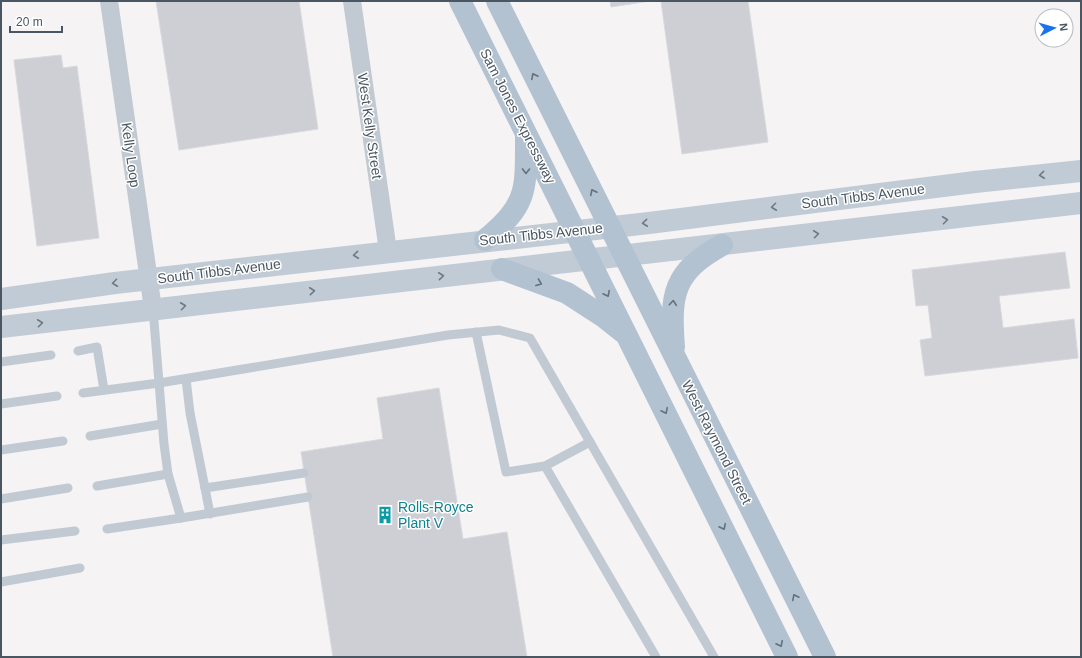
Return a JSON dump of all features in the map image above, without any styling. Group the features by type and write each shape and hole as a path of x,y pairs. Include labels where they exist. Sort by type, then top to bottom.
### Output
{"main road":[{"name":"Sam Jones Expressway","path":"460,1 575,231"},
{"path":"497,1 610,227"},
{"path":"485,240 509,219 518,206 523,195 526,182 526,132"},
{"name":"South Tibbs Avenue","path":"1,299 148,279 610,227 1081,171"},
{"path":"1,327 1081,203"},
{"name":"West Raymond Street","path":"610,227 825,657"},
{"path":"575,231 787,657"},
{"path":"674,356 672,317 673,298 678,284 689,268 703,255 722,245"},
{"path":"502,269 567,293 604,317 627,335"}],"street":[{"name":"Kelly Loop","path":"109,1 153,309"},
{"name":"West Kelly Street","path":"352,1 388,251"}],"lane":[{"path":"153,309 162,424 168,474 181,518"},
{"path":"83,393 186,379 448,335 499,330 530,338 714,657"},
{"path":"476,332 506,472 545,466 590,442"},
{"path":"78,351 97,347 104,390"},
{"path":"1,362 51,355"},
{"path":"186,379 190,412 210,514"},
{"path":"1,404 58,396"},
{"path":"90,436 162,424"},
{"path":"1,450 63,441"},
{"path":"545,466 656,657"},
{"path":"205,488 304,473"},
{"path":"97,486 168,474"},
{"path":"1,498 68,488"},
{"path":"107,529 210,514 308,497"},
{"path":"1,540 75,531"},
{"path":"1,582 80,568"}],"building":[{"path":"156,1 299,1 318,129 179,150"},
{"path":"610,1 650,1 611,7"},
{"path":"661,1 748,1 768,142 682,154"},
{"path":"61,55 63,68 77,66 99,238 37,246 14,60"},
{"path":"1065,252 1070,288 999,296 1003,328 1074,319 1078,358 925,376 920,340 932,338 928,305 916,306 912,270"},
{"name":"Rolls-Royce Plant V","path":"439,388 463,539 507,532 527,657 333,657 301,452 383,439 377,398"}],"place":[{"name":"Rolls-Royce Plant V","path":"385,515"}]}
